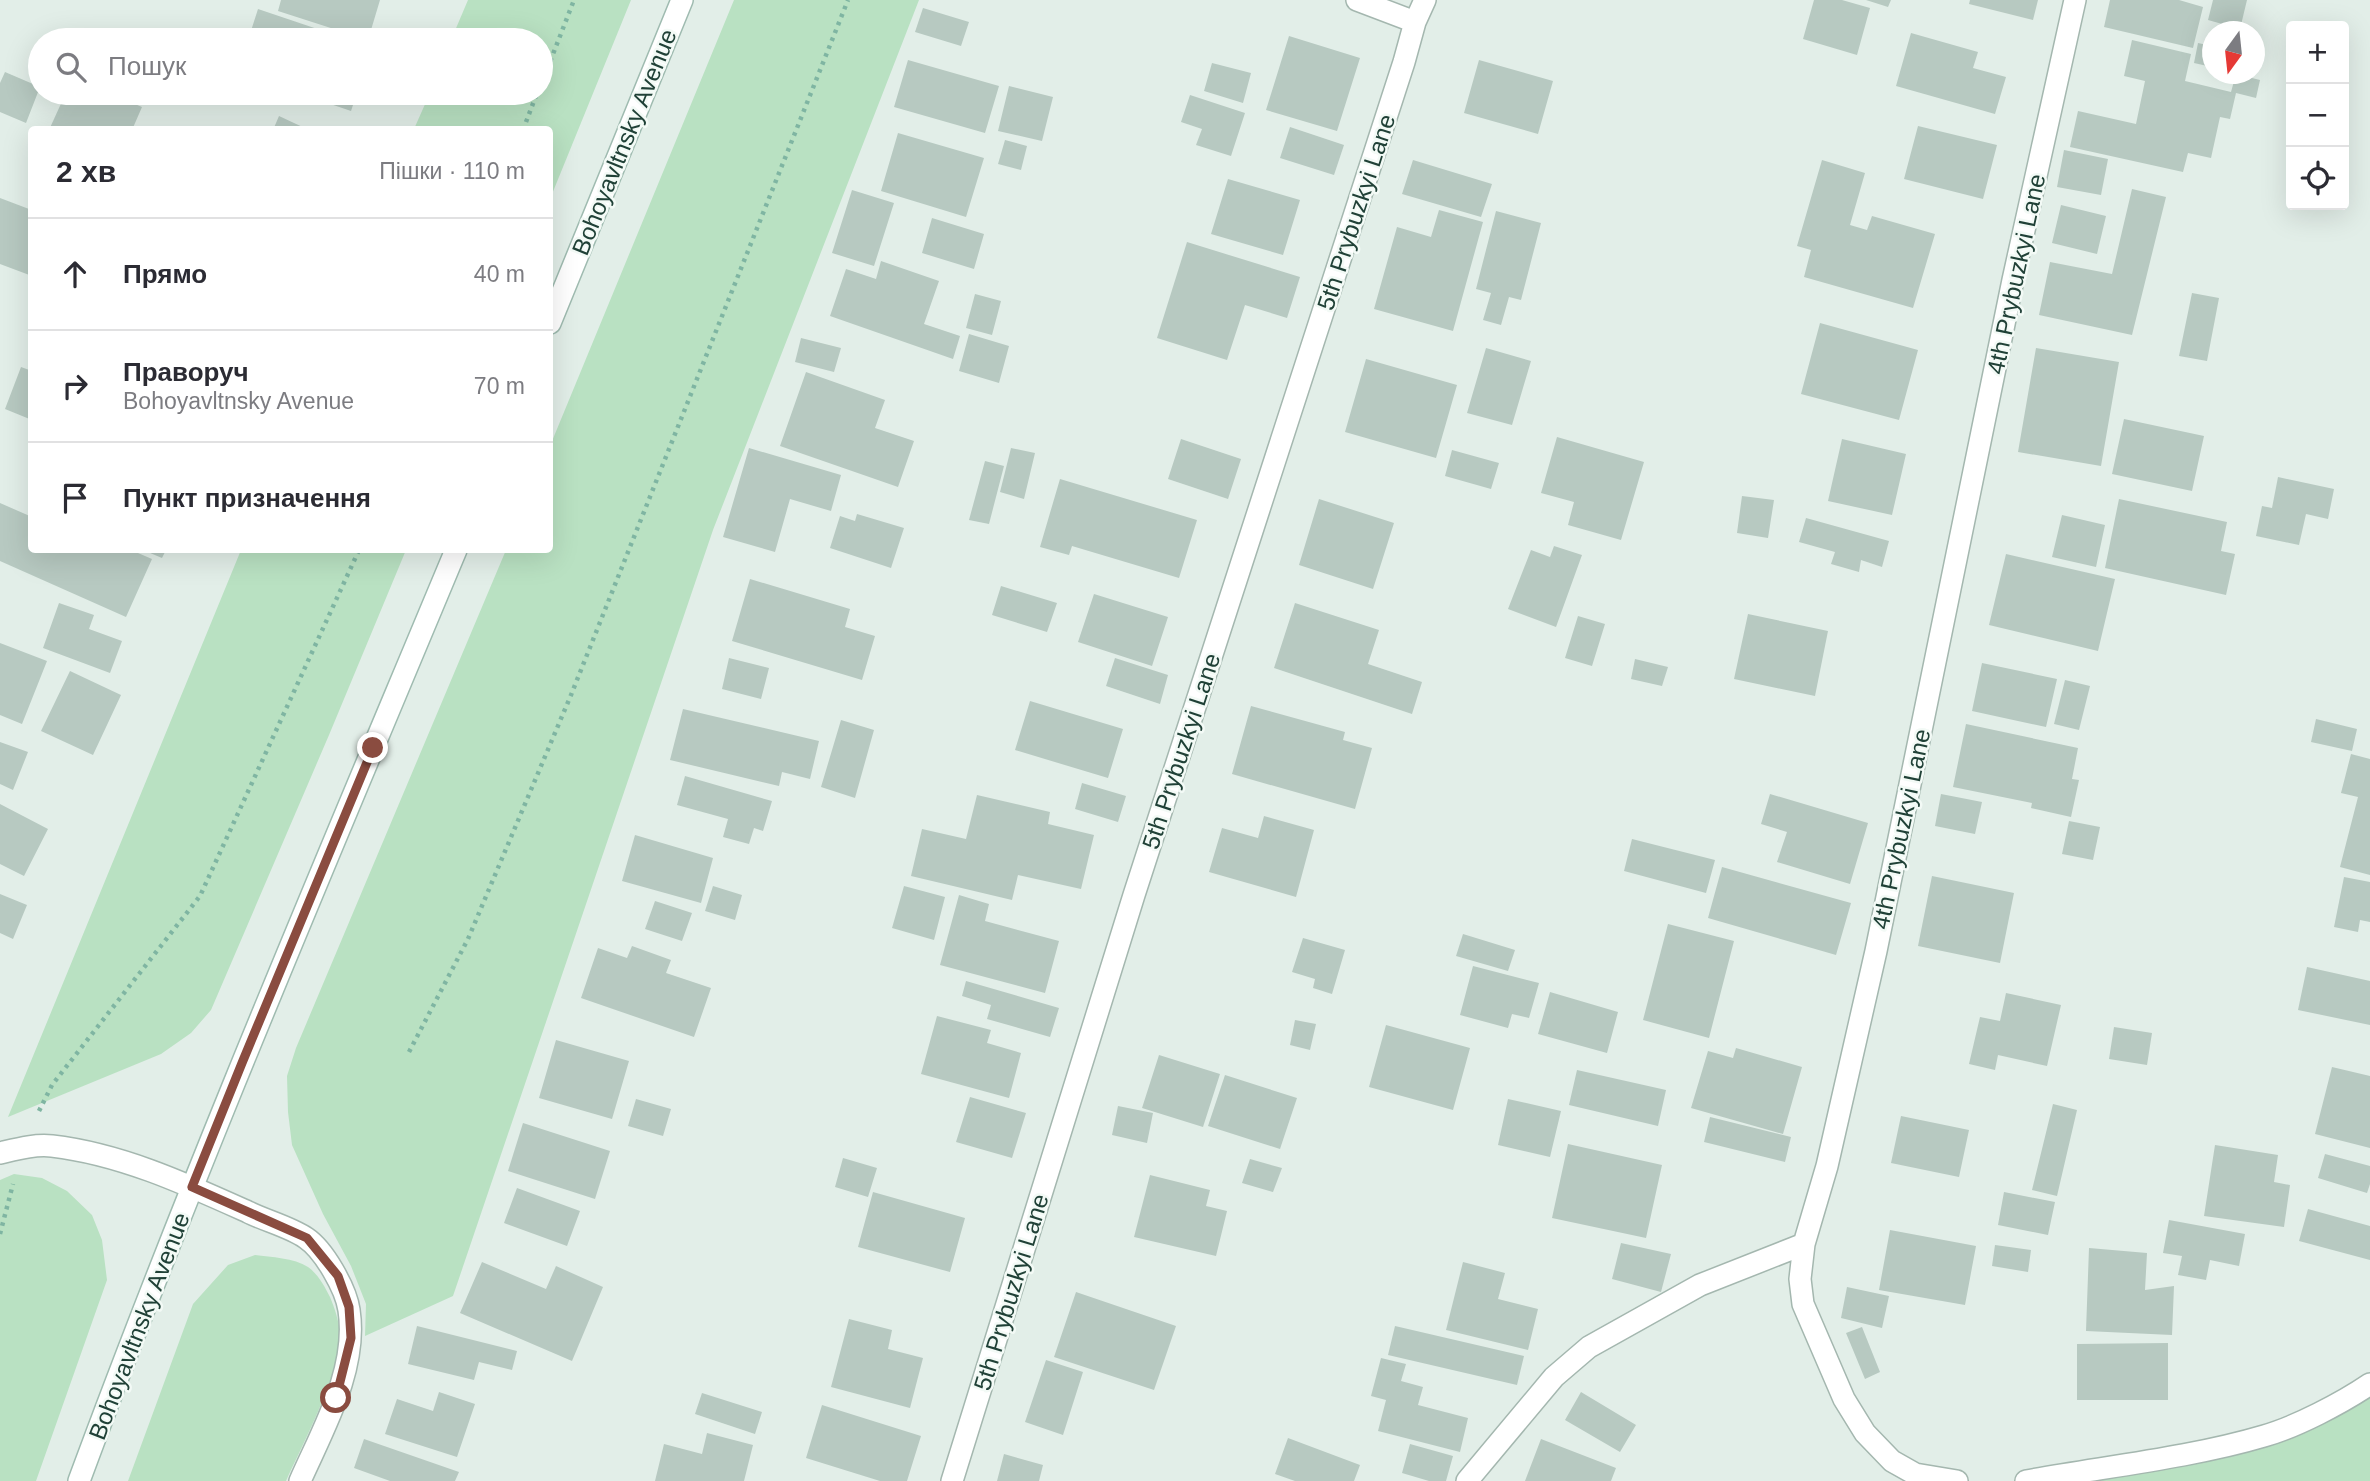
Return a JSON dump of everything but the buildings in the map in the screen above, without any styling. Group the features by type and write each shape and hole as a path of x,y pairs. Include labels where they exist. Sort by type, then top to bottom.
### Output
{"street":[{"name":"Bohoyavltnsky Avenue","path":"553,316 682,0"},
{"path":"1357,0 1415,22"},
{"name":"5th Prybuzkyi Lane","path":"952,1481 1134,895 1400,76 1415,22 1425,0"},
{"name":"4th Prybuzkyi Lane","path":"1957,1481 1915,1474 1892,1461 1865,1433 1844,1399 1802,1304 1800,1279 1804,1244 1828,1166 1877,951 2013,280 2075,0"},
{"name":"Bohoyavltnsky Avenue","path":"79,1481 134,1333 242,1063 455,553"},
{"path":"0,1153 21,1147 51,1146 128,1162 307,1238 338,1276 349,1307 351,1338 336,1398 300,1481"},
{"path":"1467,1481 1553,1377 1589,1347 1700,1284 1804,1244"},
{"path":"2025,1481 2266,1436 2345,1401 2370,1384"}],"path":[{"path":"553,54 574,0"},
{"path":"409,1052 468,939 571,695 848,0"},
{"path":"525,126 532,105"},
{"path":"0,1234 21,1147 52,1085 200,896 358,553"}],"green space":[{"path":"468,0 631,0 553,192 553,126 415,126 425,105 553,105 553,28 456,28"},
{"path":"734,0 919,0 713,530 453,1296 365,1336 366,1304 351,1266 323,1214 292,1145 287,1076 296,1048 505,553 553,553 553,439"},
{"path":"240,553 405,553 211,1010 191,1033 161,1054 8,1117"},
{"path":"14,1174 42,1178 67,1191 92,1215 102,1240 107,1280 36,1481 0,1481 0,1180"},
{"path":"255,1255 289,1260 312,1270 330,1297 340,1334 335,1367 328,1387 286,1481 128,1481 193,1304 228,1265"},
{"path":"2370,1396 2370,1481 2083,1481 2194,1461 2268,1443 2338,1415"}],"route":[{"path":"336,1398 351,1338 349,1307 338,1276 307,1238 192,1187 373,748"}]}
